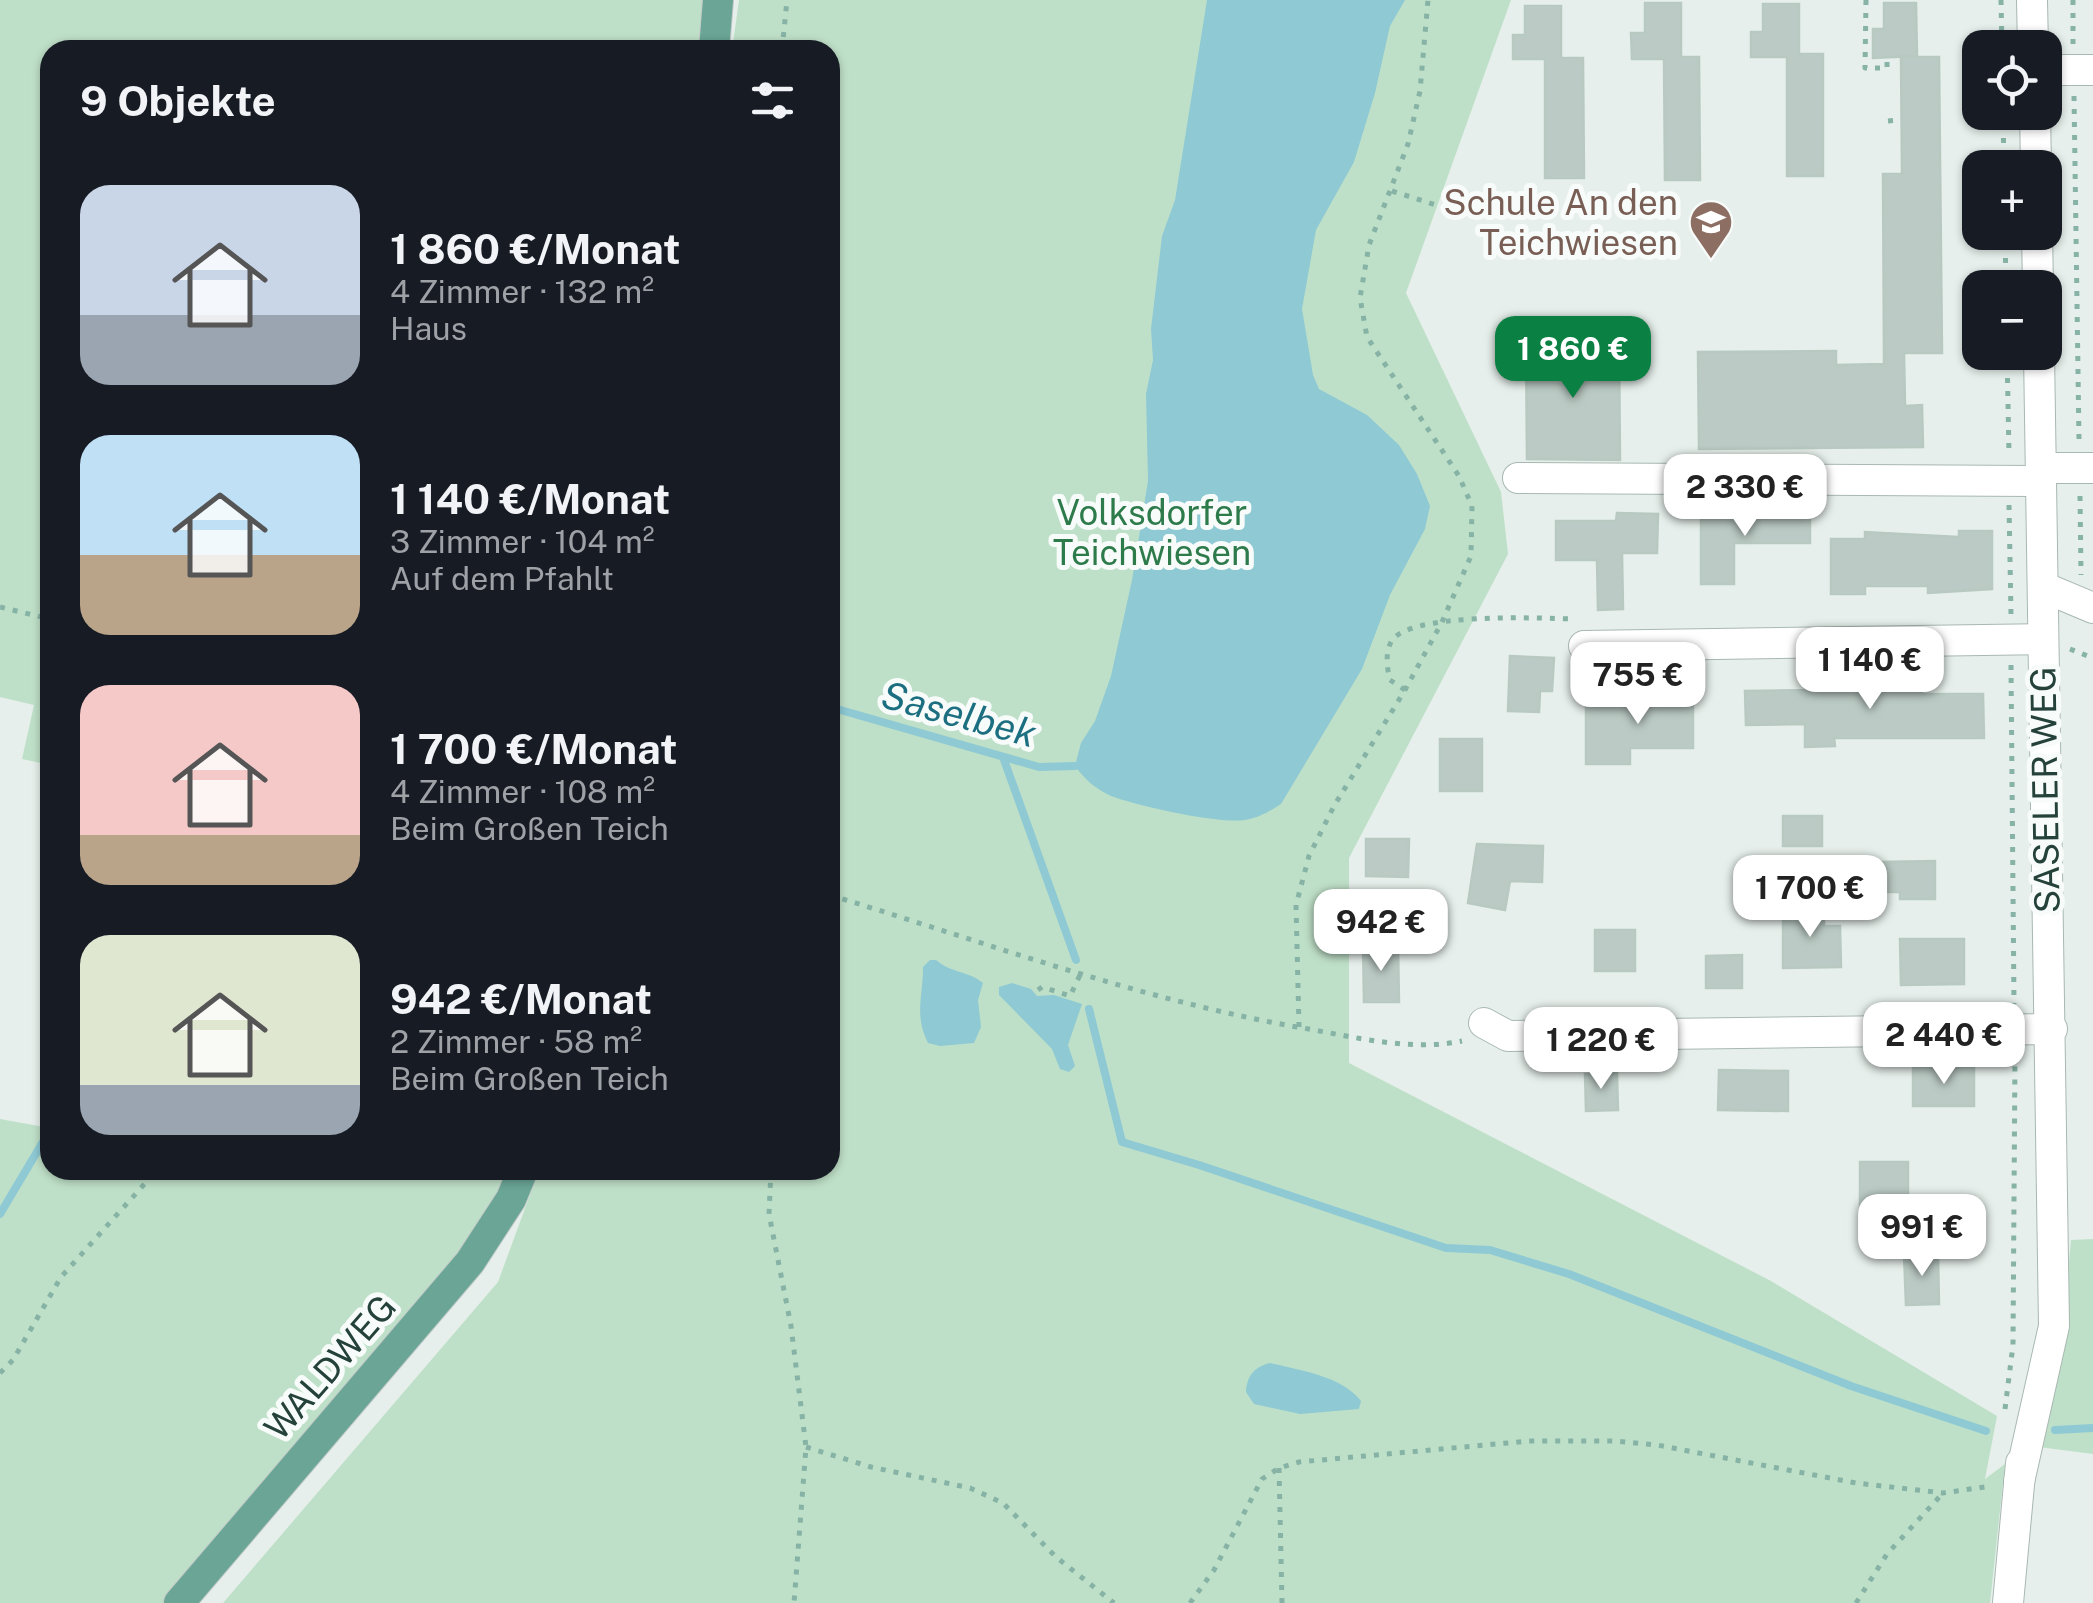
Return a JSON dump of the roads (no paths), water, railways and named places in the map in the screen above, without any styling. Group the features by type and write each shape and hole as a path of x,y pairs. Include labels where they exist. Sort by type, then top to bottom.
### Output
{"main road":[{"path":"715,40 718,0"},
{"name":"WALDWEG","path":"179,1603 470,1262 520,1180"}],"street":[{"path":"2032,0 2033,30"},
{"name":"SASELER WEG","path":"2008,1603 2034,1324 2052,1227 2040,370"},
{"path":"1518,478 2041,475 2086,468"},
{"path":"2043,587 2087,606"},
{"path":"1584,646 2044,639"},
{"path":"1484,1023 1508,1036 2052,1029"}],"water":[{"path":"1207,0 1405,0 1390,26 1354,162 1316,230 1302,309 1319,389 1367,415 1399,445 1430,506 1425,529 1390,595 1362,669 1281,804 1255,818 1233,821 1178,813 1111,796 1091,784 1075,766 1111,676 1132,580 1148,481 1146,394 1153,360 1151,329 1162,236 1175,200"},
{"path":"930,960 983,983 978,1000 981,1027 974,1043 928,1043 920,1006 923,967"},
{"path":"1012,983 1031,989 1037,996 1054,995 1082,1004 1068,1045 1075,1066 1069,1072 1060,1069 1052,1049 999,995 999,987"},
{"path":"1270,1363 1319,1375 1343,1386 1361,1401 1359,1409 1300,1414 1254,1404 1246,1392 1248,1381 1252,1373"}],"waterway":[{"name":"Saselbek","path":"840,710 1039,767 1075,766"},
{"path":"1003,757 1076,960"},
{"path":"1089,1009 1122,1142 1446,1248 1490,1250 1569,1274 1851,1386 1986,1431"},
{"name":"Saselbek","path":"0,1214 40,1147"},
{"path":"2055,1430 2093,1428"}],"place":[{"name":"Schule An den Teichwiesen","path":"1711,260"}],"park label":[{"name":"Volksdorfer Teichwiesen","path":"1152,532"}]}
